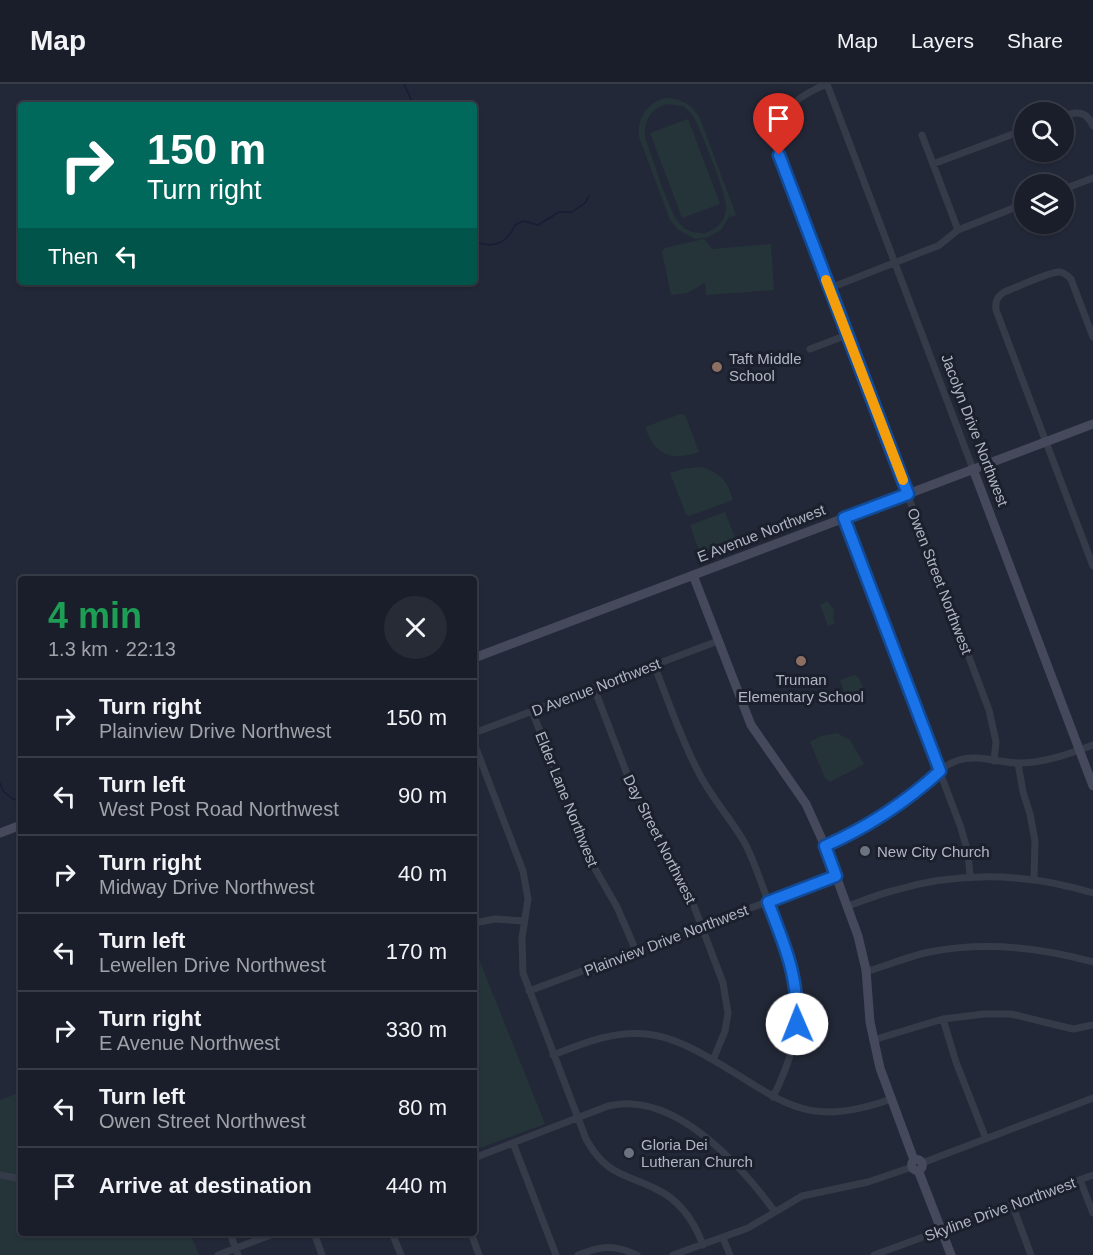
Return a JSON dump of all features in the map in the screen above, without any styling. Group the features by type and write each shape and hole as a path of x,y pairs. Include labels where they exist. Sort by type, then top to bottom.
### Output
{"street":[{"name":"Jacolyn Drive Northwest","path":"827,84 1093,786"},
{"name":"Owen Street Northwest","path":"827,84 802,96 790,106 783,117 777,141 779,155 992,718 996,742 994,761"},
{"path":"1074,113 1085,114 1093,126"},
{"path":"933,164 1014,134"},
{"path":"922,135 958,230"},
{"path":"1074,185 1093,178"},
{"path":"830,288 938,246 958,230 1014,208"},
{"path":"1093,337 1071,279 1066,274 1059,272 1050,274 1004,292 995,303 1093,566"},
{"path":"810,349 847,335"},
{"name":"E Avenue Northwest","path":"477,657 1093,424"},
{"path":"844,518 965,840 970,876"},
{"path":"693,575 751,725 806,804 848,906 866,970 873,1040 891,1099 951,1255"},
{"name":"D Avenue Northwest","path":"477,732 718,641"},
{"path":"654,665 688,753 745,843 790,960 795,982 797,1024 788,1066 773,1097"},
{"name":"Day Street Northwest","path":"594,688 632,787 686,885 723,983 728,1013 725,1031 713,1060"},
{"name":"Elder Lane Northwest","path":"532,711 590,860 617,907 636,951"},
{"path":"825,846 869,825 892,810 940,771 961,759 1018,763 1058,758 1093,745"},
{"path":"477,751 523,872 528,899 524,921 523,973 586,1139 602,1163 613,1171 657,1189 670,1197 692,1220 703,1245"},
{"path":"1018,763 1035,841 1034,879"},
{"path":"0,832 18,826"},
{"name":"Plainview Drive Northwest","path":"529,991 836,876"},
{"path":"848,906 893,890 970,876 1034,879 1093,893"},
{"path":"477,922 495,919 524,921"},
{"path":"866,970 927,952 959,947 1024,948 1093,962"},
{"path":"873,1040 943,1019 984,1014 1011,1014 1073,1029 1093,1025"},
{"path":"943,1019 956,1062 986,1139"},
{"path":"553,1055 599,1038 623,1034 647,1034 683,1043 792,1107 826,1113 866,1108 891,1099"},
{"path":"673,1255 748,1228 802,1196 868,1182 1093,1098"},
{"path":"477,1157 608,1106 629,1103 647,1106 667,1113 697,1131 719,1148 747,1176 775,1212"},
{"path":"513,1143 556,1255"},
{"path":"0,1175 18,1178"},
{"name":"Skyline Drive Northwest","path":"874,1255 1093,1175"},
{"path":"1080,1180 1093,1213"},
{"path":"1012,1204 1031,1255"},
{"path":"231,1236 237,1252"},
{"path":"218,1255 237,1252 270,1236"},
{"path":"315,1236 322,1255"},
{"path":"393,1236 401,1255"},
{"path":"472,1236 479,1255"},
{"path":"723,1238 730,1255"},
{"path":"578,1255 597,1248 611,1247 637,1255"}],"shaded area":[{"path":"664,98 680,100 699,116 736,215 731,217 730,215 721,230 708,237 695,239 677,229 670,220 639,137 644,113","holes":["667,104 683,106 696,121 725,199 726,210 723,219 718,226 705,233 688,230 676,218 645,138 647,121 652,112"]},
{"path":"688,119 720,204 682,218 650,133"},
{"path":"704,239 712,249 771,244 774,290 706,295 705,283 687,293 671,295 662,252 665,248"},
{"path":"680,414 685,415 699,452 673,456 659,450 645,427"},
{"path":"702,467 723,479 733,500 689,516 686,514 670,473"},
{"path":"725,512 736,540 700,553 690,525"},
{"path":"827,601 834,609 835,623 828,626 820,605"},
{"path":"855,675 863,687 859,693 846,698 840,680"},
{"path":"837,733 850,740 864,764 830,782 825,778 810,742 821,736"},
{"path":"477,954 545,1124 477,1149"},
{"path":"18,1093 18,1236 191,1236 199,1255 0,1255 0,1100"}],"waterway":[{"path":"404,84 411,99 410,102"},
{"path":"477,242 487,245 504,241 515,225 523,221 538,225 559,212 572,212 585,203 589,196"},
{"path":"0,783 3,791 14,800 18,797"}],"slow traffic":[{"path":"826,280 903,480"}],"place":[{"name":"Taft Middle School","path":"717,367"},
{"name":"Truman Elementary School","path":"801,661"},
{"name":"New City Church","path":"865,851"},
{"name":"Gloria Dei Lutheran Church","path":"629,1153"}],"route":[{"path":"779,155 908,494 844,518 940,771 910,797 869,825 825,846 836,876 768,902 790,960 795,982 797,1024"}]}
